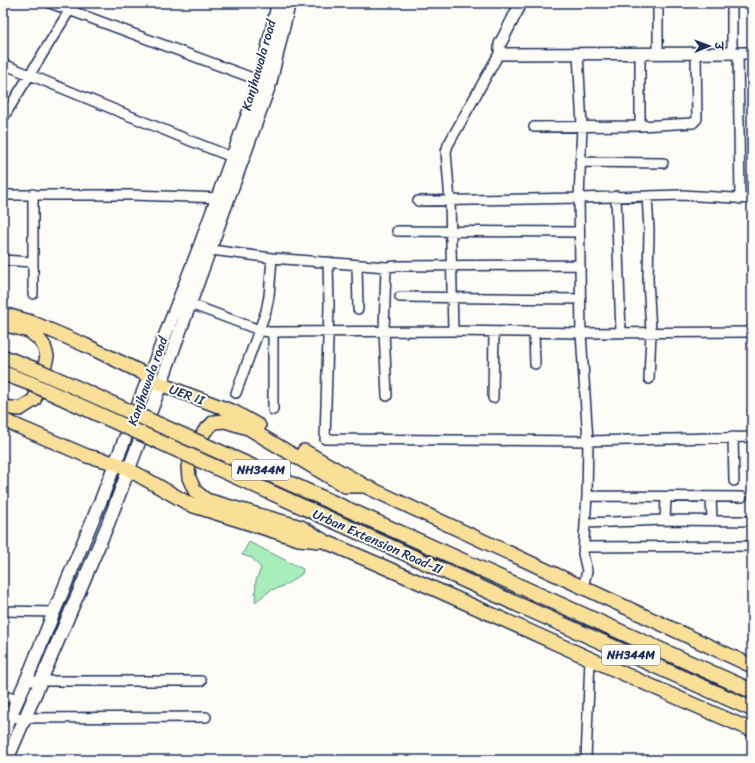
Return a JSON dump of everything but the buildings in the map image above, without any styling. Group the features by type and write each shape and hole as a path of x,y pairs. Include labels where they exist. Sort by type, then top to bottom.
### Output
{"highway":[{"name":"Urban Extension Road-II","path":"3,357 39,370 752,691"},
{"name":"Urban Extension Road-II","path":"3,373 47,390 510,601 752,709"}],"main road":[{"name":"Kanjhawala road","path":"265,83 278,3"},
{"name":"Kanjhawala road","path":"3,738 18,697 84,543 149,376 184,301 265,83 289,3"},
{"name":"Kanjhawala road","path":"7,760 108,524 160,384 184,301"},
{"name":"UER II","path":"3,314 31,322 85,345 149,376 160,384 234,412 365,486 752,666"},
{"path":"3,324 29,331 38,338 44,346 47,356 41,382 34,400 20,410 3,407"},
{"path":"3,420 87,456 115,463 191,505 299,539 326,542"},
{"path":"365,486 345,486 248,428 225,421 214,422 204,432 188,467 189,478 195,491 206,500 300,527 326,542 752,730"}],"street":[{"path":"50,3 72,7 265,83"},
{"path":"453,331 450,201 446,152 448,145 500,52 500,44 521,3"},
{"path":"658,3 658,54"},
{"path":"732,3 740,199"},
{"path":"3,118 72,7"},
{"path":"500,52 507,55 752,53"},
{"path":"578,54 582,126 579,198 580,299 588,442 585,547 583,554 587,571 583,588"},
{"path":"640,54 640,126"},
{"path":"534,127 640,126 693,123 697,119 696,54"},
{"path":"3,64 237,159"},
{"path":"580,162 663,163"},
{"path":"32,294 33,194"},
{"path":"3,195 131,195 223,198"},
{"path":"418,201 681,195 752,199"},
{"path":"616,196 621,332"},
{"path":"647,196 649,230 648,279 651,332 649,379"},
{"path":"397,231 579,232"},
{"path":"204,249 272,258 386,267 580,265"},
{"path":"236,393 266,311 269,296 272,258"},
{"path":"3,260 32,262"},
{"path":"328,262 326,439 588,442 752,437"},
{"path":"357,265 358,309"},
{"path":"386,267 384,331 387,396"},
{"path":"400,297 580,299"},
{"path":"184,301 259,330 273,332 752,332"},
{"path":"273,332 273,410"},
{"path":"493,398 494,332"},
{"path":"534,332 535,364"},
{"path":"732,437 734,481"},
{"path":"587,496 742,497"},
{"path":"665,520 666,496"},
{"path":"711,497 712,520"},
{"path":"585,523 665,520 752,521"},
{"path":"585,547 752,546"},
{"path":"3,611 54,612"},
{"path":"586,760 590,659"},
{"path":"26,681 201,682"},
{"path":"3,698 18,697"},
{"path":"10,717 206,717"}],"green space":[{"path":"249,542 303,569 302,574 284,586 271,590 255,602 256,580 261,568 252,558 242,555"}]}
